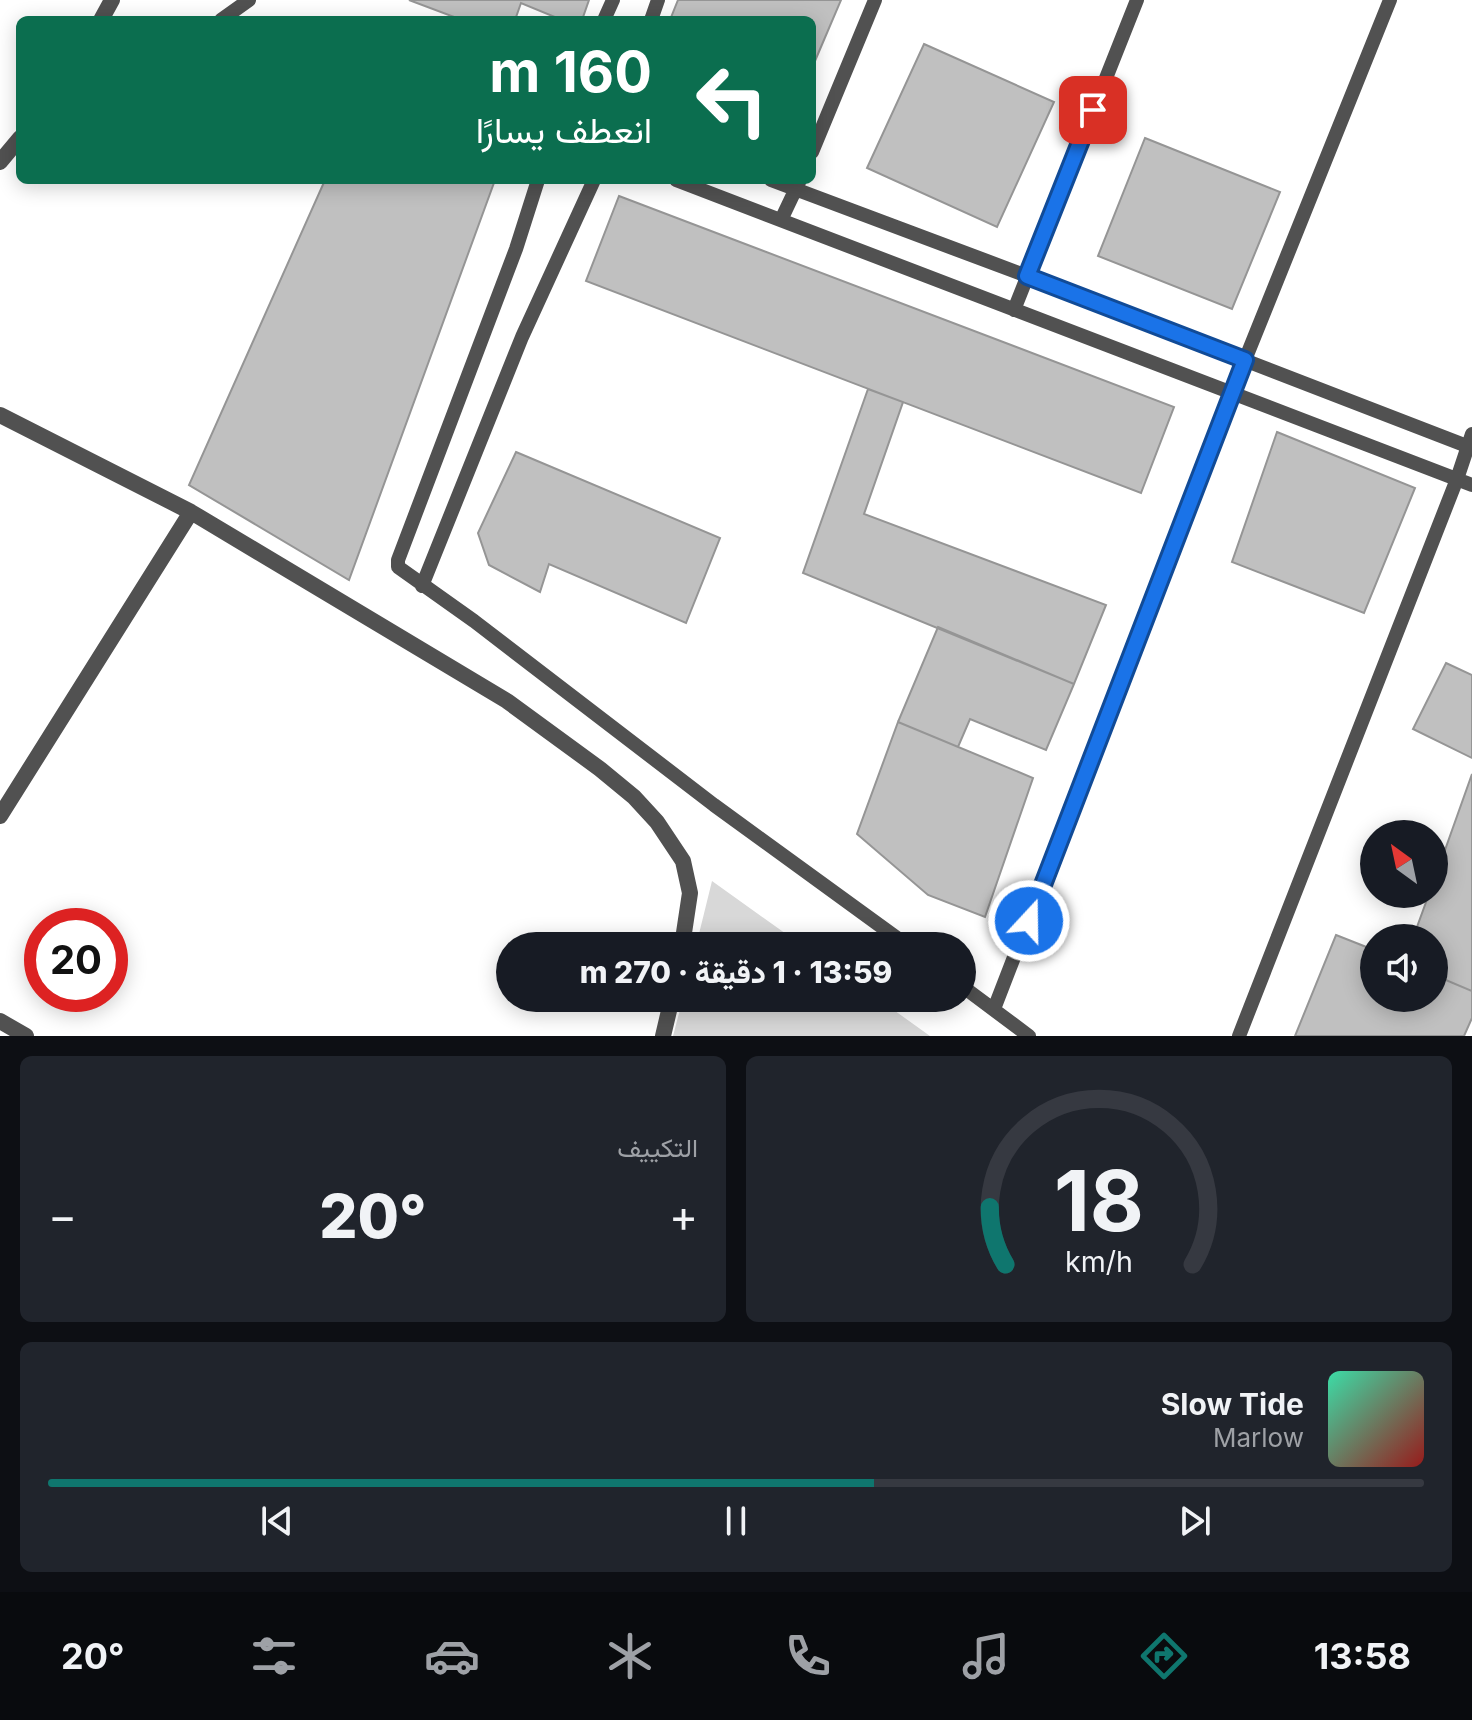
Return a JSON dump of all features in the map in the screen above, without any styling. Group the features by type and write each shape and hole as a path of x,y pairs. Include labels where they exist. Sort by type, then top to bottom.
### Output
{"street":[{"path":"0,162 16,143"},
{"path":"0,415 191,512 507,701 577,751 634,797 667,834 685,869 690,893 684,932"},
{"path":"0,816 191,512"},
{"path":"663,1036 669,1012"},
{"path":"0,1021 26,1036"}],"lane":[{"path":"227,16 249,0"},
{"path":"816,142 875,0"},
{"path":"1014,310 1137,0"},
{"path":"994,1009 1245,360 1390,0"},
{"path":"537,184 516,249 398,560 399,570 474,621 714,805 889,932"},
{"path":"422,586 522,337 592,184"},
{"path":"686,184 1472,485"},
{"path":"781,220 798,185 1245,360 1470,443 1239,1036"},
{"path":"976,996 1029,1036"}],"shaded area":[{"path":"712,881 783,932 699,932"},
{"path":"679,1012 897,1012 930,1036 673,1036"}],"building":[{"path":"409,0 589,0 583,16 552,16 521,3 516,16 451,16"},
{"path":"678,0 841,0 816,59 816,16 672,16"},
{"path":"924,44 1054,102 997,227 867,168"},
{"path":"1145,138 1280,192 1232,309 1098,256"},
{"path":"323,184 494,184 349,580 189,485"},
{"path":"619,196 1174,407 1141,493 586,281"},
{"path":"868,389 903,402 864,514 1106,605 1074,684 803,573"},
{"path":"1277,432 1415,488 1364,613 1232,562"},
{"path":"516,452 720,538 686,623 549,564 540,592 489,565 478,533"},
{"path":"938,627 1074,684 1046,750 970,719 958,747 898,722"},
{"path":"1446,663 1472,675 1472,758 1413,729"},
{"path":"898,722 1033,778 985,917 928,895 857,834"},
{"path":"1472,774 1472,991 1448,981 1448,924 1418,924 1424,908 1448,908 1448,842"},
{"path":"1336,935 1360,944 1360,1012 1448,1012 1448,981 1472,991 1472,1018 1464,1036 1295,1036"}],"route":[{"path":"1029,921 1245,360 1027,276 1093,110"}]}
